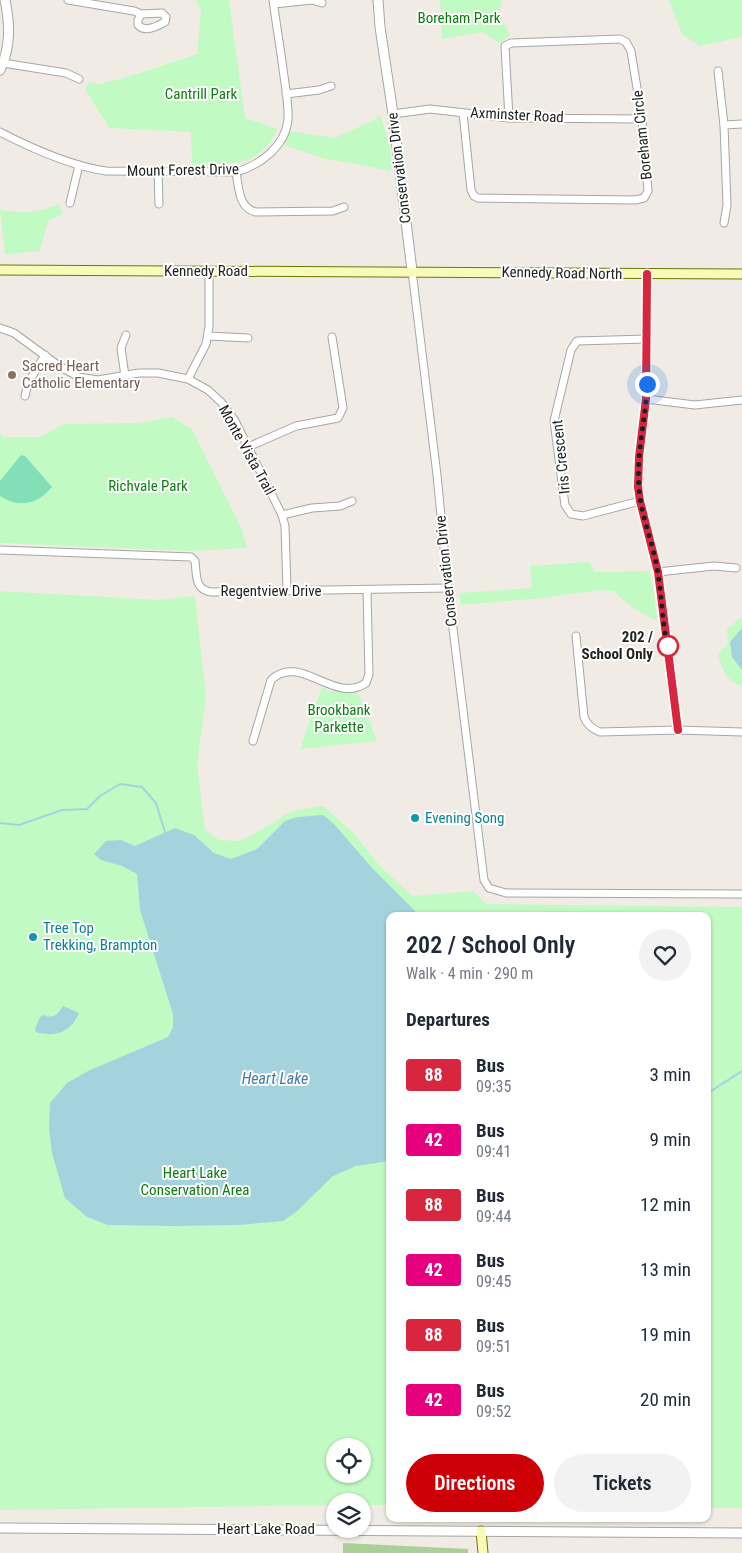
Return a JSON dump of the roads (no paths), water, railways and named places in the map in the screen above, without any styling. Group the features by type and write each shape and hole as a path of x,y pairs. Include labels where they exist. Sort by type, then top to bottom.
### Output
{"main road":[{"name":"Kennedy Road","path":"0,270 412,271"},
{"name":"Kennedy Road North","path":"412,271 742,274"},
{"path":"481,1530 483,1553"}],"street":[{"path":"6,0 10,25 2,67 66,73 79,79"},
{"path":"68,0 134,11 141,14"},
{"path":"273,2 312,0 322,3"},
{"name":"Conservation Drive","path":"378,0 437,475 448,588 484,880 489,888 506,893 742,894"},
{"name":"Mount Forest Drive","path":"0,132 79,165 106,171 236,172 244,170 264,160 277,146 288,120 273,2"},
{"name":"Boreham Circle","path":"463,113 471,190 474,196 478,198 635,200 644,198 648,191 642,119 631,51 626,42 620,39 511,44 505,46 509,118"},
{"path":"718,70 724,125 727,204 724,223"},
{"path":"286,94 319,90 331,86"},
{"name":"Axminster Road","path":"393,114 430,109 509,118 642,119"},
{"path":"724,125 742,124"},
{"path":"70,203 79,165"},
{"path":"158,171 159,204"},
{"path":"236,172 242,201 250,210 256,212 333,211 344,207"},
{"path":"188,379 202,353 208,336 209,272"},
{"path":"647,274 646,399 639,457 638,487 658,572 678,730"},
{"name":"Monte Vista Trail","path":"0,328 14,333 58,366 79,377 98,380 139,373 158,373 188,379 208,390 221,402 235,421 282,515 285,526 287,591"},
{"path":"125,376 121,348 126,335"},
{"path":"208,336 248,338"},
{"path":"248,447 296,426 338,418 343,408 332,337"},
{"name":"Iris Crescent","path":"640,501 583,516 571,514 566,505 554,422 571,350 577,341 647,339"},
{"path":"25,396 28,383 45,355"},
{"path":"646,399 695,405 742,400"},
{"path":"282,515 312,508 340,506 352,501"},
{"name":"Regentview Drive","path":"0,550 191,557 195,560 200,586 204,590 211,592 448,588"},
{"path":"658,572 714,566 736,568"},
{"path":"253,741 271,680 278,674 302,673 324,684 348,688 356,688 366,683 369,674 367,590"},
{"path":"576,636 584,717 587,724 600,732 678,730 742,732"},
{"name":"Heart Lake Road","path":"0,1528 742,1533"}],"water":[{"path":"742,628 742,670 732,657 730,642"},
{"name":"Heart Lake","path":"323,815 334,824 372,868 416,912 386,912 386,1162 356,1166 333,1176 296,1212 283,1221 238,1225 108,1225 87,1217 65,1198 52,1153 49,1129 50,1103 67,1083 88,1071 168,1037 173,1027 173,1014 140,910 137,874 122,866 101,860 94,854 106,841 121,840 135,846 175,828 194,835 214,853 231,859 257,849 285,821 297,817"},
{"path":"63,1006 79,1013 72,1025 56,1034 36,1032 35,1029 40,1017 43,1015 50,1017 55,1015"}],"waterway":[{"path":"0,823 19,825 62,810 87,809 100,796 120,784 142,787 156,803 166,835"},
{"path":"711,1091 742,1071"}],"place":[{"name":"Sacred Heart Catholic Elementary","path":"12,375"},
{"name":"202 / School Only","path":"668,646"},
{"name":"Evening Song","path":"415,818"},
{"name":"Tree Top Trekking, Brampton","path":"33,937"}],"park label":[{"name":"Boreham Park","path":"459,18"},
{"name":"Cantrill Park","path":"201,94"},
{"name":"Richvale Park","path":"148,486"},
{"name":"Brookbank Parkette","path":"339,718"},
{"name":"Heart Lake Conservation Area","path":"195,1182"}]}
